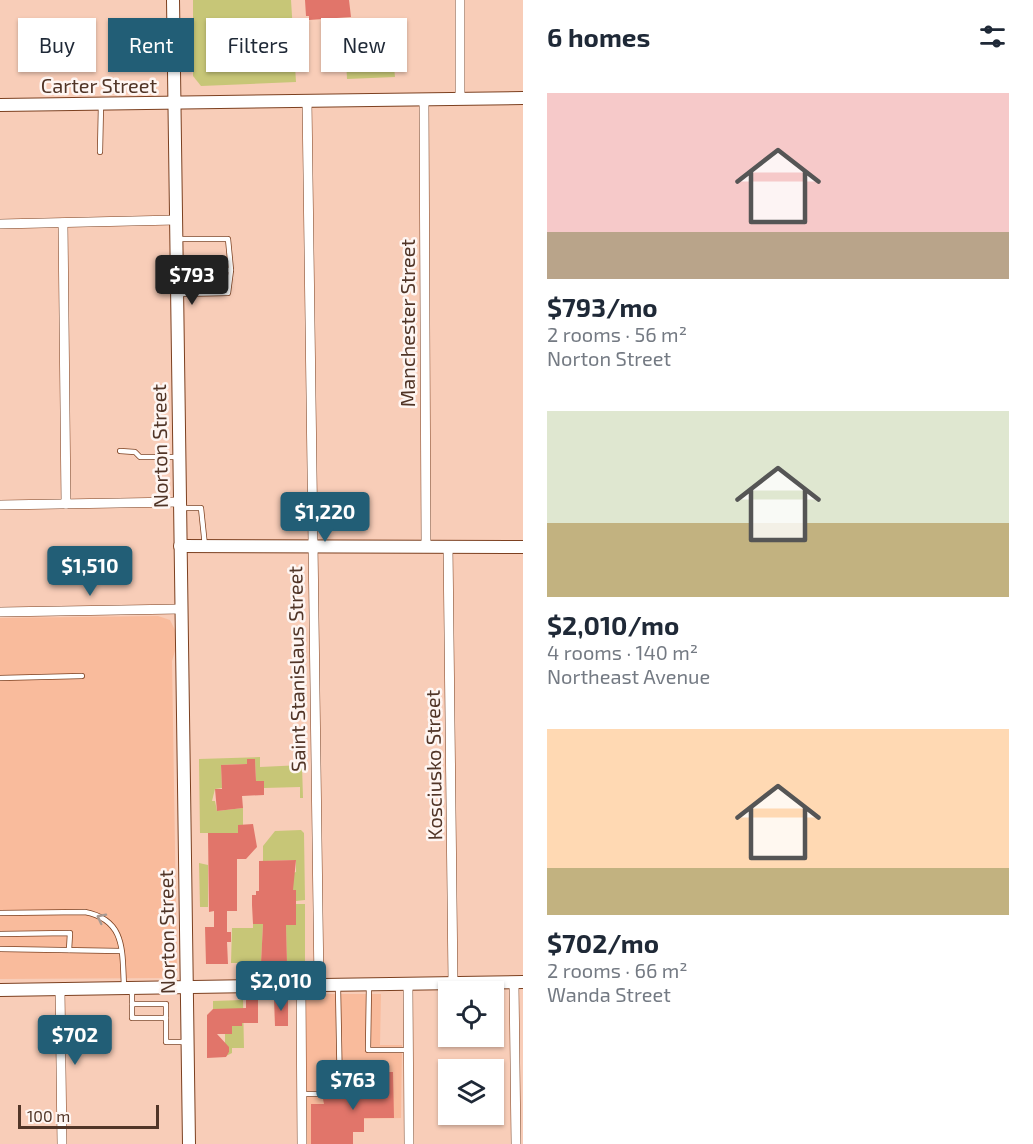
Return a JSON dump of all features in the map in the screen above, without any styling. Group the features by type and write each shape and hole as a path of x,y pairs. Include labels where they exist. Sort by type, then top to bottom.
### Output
{"main road":[{"name":"Norton Street","path":"173,0 189,1144"},
{"name":"Carter Street","path":"0,105 523,98"},
{"path":"180,546 523,547"},
{"path":"504,982 519,982"},
{"path":"0,990 438,983"}],"street":[{"path":"460,0 460,99"},
{"name":"Manchester Street","path":"424,100 426,546"},
{"name":"Saint Stanislaus Street","path":"307,101 319,985"},
{"path":"0,224 176,220"},
{"path":"63,223 66,504"},
{"path":"0,505 179,505"},
{"name":"Kosciusko Street","path":"448,546 453,981"},
{"path":"0,612 181,609"},
{"path":"516,1144 519,982"},
{"path":"408,984 409,1144"},
{"path":"301,985 302,1144"},
{"path":"60,989 62,1144"}],"lane":[{"path":"100,104 100,152"},
{"path":"176,240 228,239 231,270 228,292 177,294"},
{"path":"177,270 231,270"},
{"path":"120,451 135,452 140,457 179,458"},
{"path":"179,505 201,508 205,546"},
{"path":"0,678 82,676"},
{"path":"0,913 85,912 97,914 116,928 132,1004 132,1018 166,1018"},
{"path":"0,934 70,933 69,950"},
{"path":"0,950 122,951"},
{"path":"369,984 368,1050 409,1050"},
{"path":"301,1094 340,1094 338,985"},
{"path":"132,1004 166,1004 166,1042 187,1042"}],"shaded area":[{"path":"193,0 291,0 292,18 206,18 206,72 295,72 296,82 201,86 193,76"},
{"path":"347,72 395,72 395,77 347,79"},
{"path":"158,616 170,620 175,630 175,651 172,661 177,972 170,978 0,979 0,618"},
{"path":"260,757 260,767 302,765 303,798 300,798 300,787 264,788 264,781 256,781 255,759 247,759 247,764 221,765 222,788 215,789 212,801 215,801 217,811 243,808 243,825 238,825 238,833 200,833 199,759"},
{"path":"301,830 304,833 305,900 296,901 288,890 293,873 296,872 296,860 263,861 263,846 275,831"},
{"path":"199,863 208,865 208,907 200,907"},
{"path":"296,904 305,904 305,967 287,967 286,925 296,925"},
{"path":"253,924 263,924 261,963 231,963 232,928 253,928"},
{"path":"311,994 381,994 380,1045 402,1045 401,1118 364,1119 364,1132 353,1132 353,1144 305,1144 304,1001"},
{"path":"243,1000 244,1048 232,1048 232,1053 224,1057 229,1052 225,1044 225,1034 232,1034 232,1026 242,1026 242,1009 213,1009 213,1001"}],"building":[{"path":"305,0 349,0 351,17 309,20 309,16 306,16"},
{"path":"247,759 255,759 256,781 264,781 264,795 242,796 243,808 217,811 215,789 222,789 221,765 247,764"},
{"path":"253,824 257,847 246,859 237,859 237,911 227,911 227,932 231,932 231,942 227,942 228,964 206,964 205,927 214,927 214,911 209,912 208,833 238,833 238,825"},
{"path":"296,860 293,890 296,890 296,925 286,925 287,963 261,963 263,924 253,924 252,905 252,895 256,895 256,891 259,891 259,861"},
{"path":"274,999 288,999 288,1026 275,1026"},
{"path":"246,1000 258,1000 258,1023 242,1023 242,1026 232,1026 232,1034 217,1034 229,1047 229,1052 226,1057 207,1058 207,1015 213,1009 246,1008"},
{"path":"362,1072 393,1072 394,1118 364,1118 364,1132 353,1132 353,1144 311,1144 311,1104 324,1104 323,1099 362,1099"}]}
